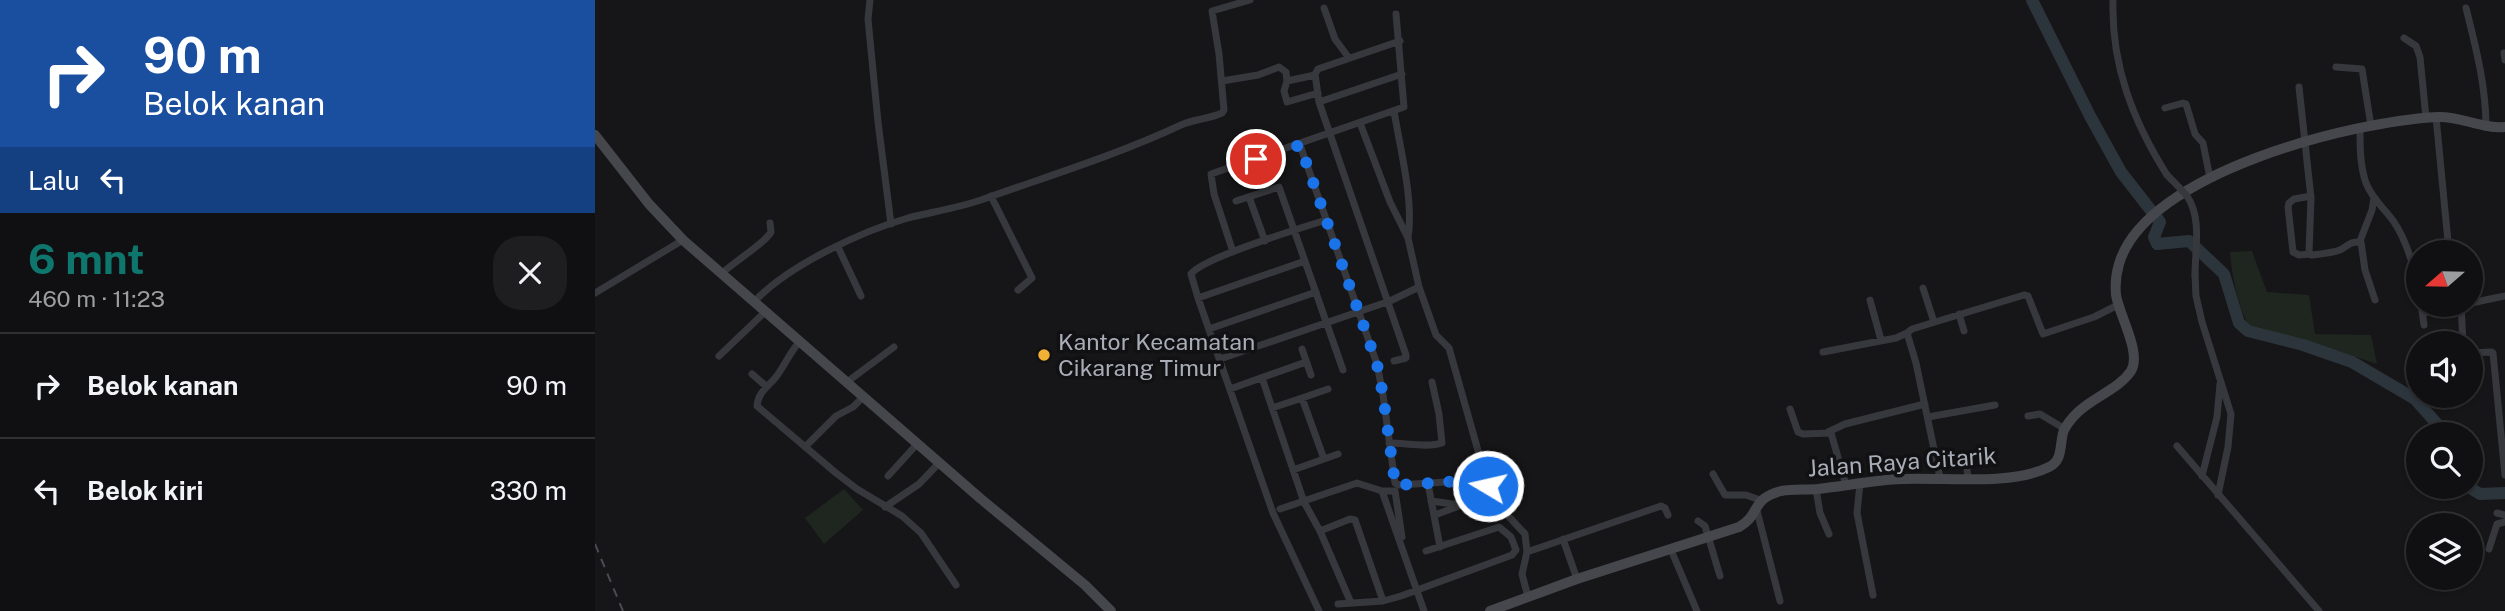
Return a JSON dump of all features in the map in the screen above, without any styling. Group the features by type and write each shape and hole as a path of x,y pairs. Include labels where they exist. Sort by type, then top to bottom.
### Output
{"street":[{"path":"870,0 868,19 891,224"},
{"path":"754,302 791,273 838,247 891,224 991,196 1144,143 1182,124 1219,115 1224,110 1212,11 1251,0"},
{"path":"2113,0 2112,21 2125,92 2145,141 2167,175 2187,196 2196,220 2196,296 2231,414 2228,447 2218,495"},
{"path":"1324,8 1335,40 1349,58"},
{"path":"2466,8 2480,61 2486,127"},
{"path":"1233,252 1214,194 1211,174 1405,106 1396,14"},
{"path":"2404,38 2416,46 2420,57 2447,240"},
{"path":"1394,361 1406,355 1319,102 1315,75 1318,69 1400,41"},
{"path":"2336,66 2362,69 2365,127 2362,168 2367,186 2399,230 2406,248"},
{"path":"1222,81 1258,75 1279,67 1286,72 1284,91 1287,102 1318,93"},
{"path":"1319,102 1402,74"},
{"path":"1287,81 1315,75"},
{"path":"2299,88 2311,196 2310,254"},
{"path":"2165,108 2186,104 2195,134 2203,143 2210,178 2251,159 2305,141 2365,127 2431,118 2462,120 2486,127 2505,127"},
{"path":"1394,111 1409,206 1408,238"},
{"path":"1360,123 1390,202 1408,238 1419,287 1436,335 1449,348 1488,486 1500,507 1525,534 1527,552 1522,574 1528,597"},
{"path":"595,135 649,204 683,240 1085,585 1111,611"},
{"path":"1300,145 1377,364 1394,481 1399,485 1477,480 1488,486"},
{"name":"Jalan Raya Citarik","path":"1490,611 1744,524 1758,503 1769,494 1901,479 1968,479 2024,475 2048,468 2058,458 2065,429 2081,410 2125,379 2133,368 2133,352 2118,305 2115,285 2120,261 2132,237 2162,209 2210,178"},
{"path":"1236,201 1279,187 1343,370"},
{"path":"991,196 1032,278 1018,290"},
{"path":"2311,196 2294,199 2289,203 2293,252 2299,255 2341,249 2348,243 2360,241"},
{"path":"1249,197 1265,241"},
{"path":"2374,198 2360,241 2365,270 2375,300"},
{"path":"1319,611 1273,513 1192,279 1193,270 1233,252 1326,220"},
{"path":"722,273 766,240 771,232 770,223"},
{"path":"595,293 683,240"},
{"path":"838,247 861,296"},
{"path":"1198,298 1305,261"},
{"path":"1220,359 1359,312 1419,287"},
{"path":"1923,288 1934,322"},
{"path":"1209,329 1316,292"},
{"path":"1823,352 1896,338 1912,328 2026,295 2043,334 2094,317 2118,305"},
{"path":"2483,300 2505,296"},
{"path":"1870,300 1881,340"},
{"path":"719,356 765,312"},
{"path":"1959,314 1964,331"},
{"path":"2423,317 2424,325"},
{"path":"1907,333 1940,478"},
{"path":"799,342 766,386 757,405 857,489 902,516 921,533 956,585"},
{"path":"847,382 894,347"},
{"path":"1302,349 1311,376"},
{"path":"2483,353 2493,353 2501,394 2505,475"},
{"path":"1230,389 1306,362"},
{"path":"752,374 766,386"},
{"path":"1262,378 1304,502 1320,531 1351,603"},
{"path":"2202,476 2217,417 2220,380"},
{"path":"1389,443 1408,442 1432,446 1442,443 1439,414 1431,382"},
{"path":"1272,408 1328,389"},
{"path":"805,447 836,416 853,407 863,397"},
{"path":"1302,398 1324,459"},
{"path":"1790,408 1798,432 1803,435 1828,432 1845,424 1893,410 1925,404"},
{"path":"1928,417 1995,405"},
{"path":"2028,416 2040,414 2065,429"},
{"path":"1828,432 1836,443 1846,485"},
{"path":"888,476 918,443"},
{"path":"2177,446 2319,611"},
{"path":"1293,470 1338,454"},
{"path":"1966,460 1968,479"},
{"path":"885,507 902,498 940,462"},
{"path":"1713,474 1725,495 1753,496 1758,503 1780,601"},
{"path":"1280,509 1357,483 1382,491 1395,491 1405,558"},
{"path":"1860,483 1857,513 1873,595"},
{"path":"1429,489 1440,547"},
{"path":"1816,489 1820,513 1829,534"},
{"path":"1382,491 1424,611"},
{"path":"1435,515 1483,497"},
{"path":"1431,501 1460,505"},
{"path":"1527,552 1659,506 1665,508 1668,514"},
{"path":"1320,531 1350,519 1355,520 1384,601"},
{"path":"1698,521 1705,526 1720,576"},
{"path":"2489,549 2497,524 2505,522"},
{"path":"1338,604 1384,601 1511,555 1516,550 1511,537 1499,527 1426,551"},
{"path":"1563,539 1577,579"},
{"path":"1671,550 1697,611"}],"shaded area":[{"path":"2252,251 2267,292 2309,295 2315,334 2371,335 2377,364 2248,325 2236,289 2230,252"},
{"path":"844,489 863,510 824,544 805,518"}],"waterway":[{"path":"2032,0 2121,172 2160,222 2154,237 2157,244 2189,241 2224,274 2239,323 2248,331 2303,345 2352,362 2415,399 2435,422"},
{"path":"2483,494 2505,493"}],"railway":[{"path":"595,544 623,611"}],"place":[{"name":"Kantor Kecamatan Cikarang Timur","path":"1044,355"}],"route":[{"path":"1256,159 1300,145 1377,364 1395,483 1399,485 1477,480 1488,486"}]}
